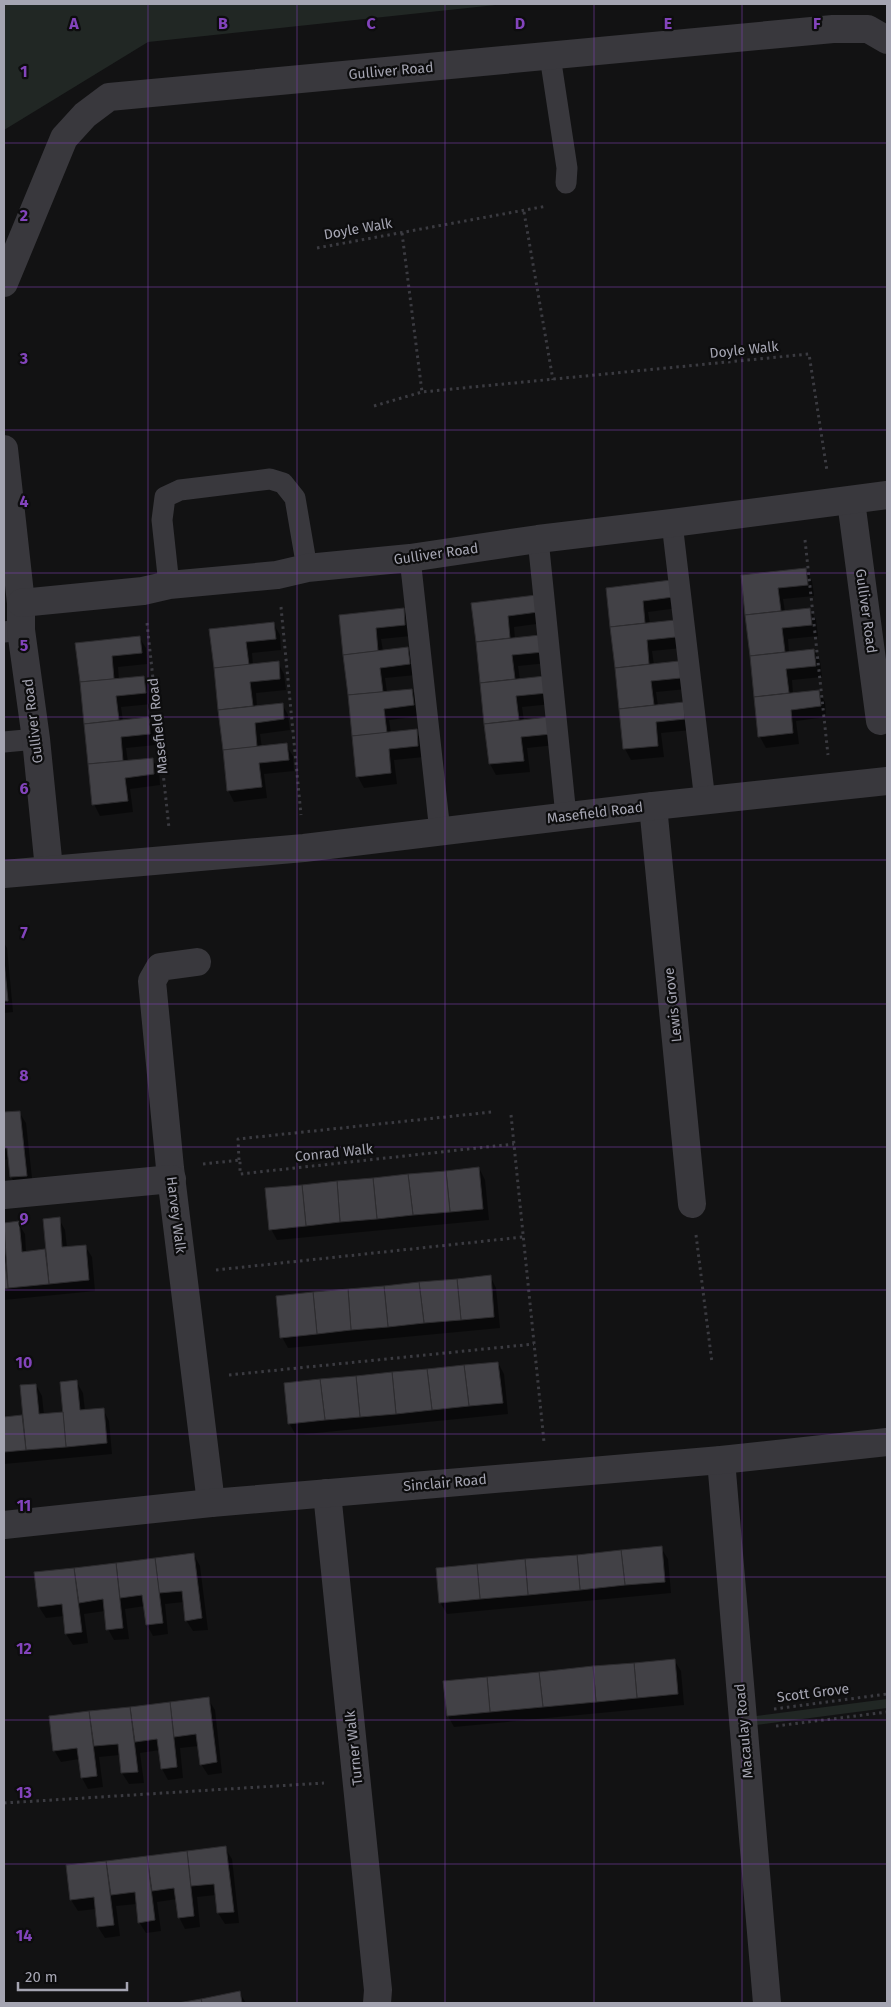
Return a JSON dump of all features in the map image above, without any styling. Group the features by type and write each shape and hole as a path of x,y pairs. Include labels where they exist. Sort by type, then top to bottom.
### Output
{"street":[{"name":"Gulliver Road","path":"4,283 64,138 85,115 109,98 833,29 868,30 887,40"},
{"name":"Gulliver Road","path":"4,449 15,622 36,738 49,870"},
{"name":"Gulliver Road","path":"15,622 169,585 277,574 307,568 410,558 538,539 672,524 887,495"},
{"name":"Gulliver Road","path":"851,501 880,721"},
{"name":"Masefield Road","path":"4,874 304,848 653,806 887,782"},
{"name":"Lewis Grove","path":"653,806 692,1204"},
{"name":"Harvey Walk","path":"197,962 160,967 152,980 171,1174 211,1503"},
{"path":"4,1195 171,1174"},
{"name":"Sinclair Road","path":"4,1525 211,1503 721,1460 887,1442"},
{"name":"Macaulay Road","path":"721,1460 767,2003"},
{"name":"Turner Walk","path":"327,1493 378,1990 377,2003"}],"lane":[{"path":"550,56 567,168 566,183"},
{"path":"169,585 162,520 165,497 180,490 270,479 283,483 295,498 307,568"},
{"path":"672,524 705,801"},
{"path":"538,539 566,816"},
{"path":"410,558 440,832"},
{"path":"4,742 36,738"}],"path":[{"name":"Doyle Walk","path":"317,248 524,212 551,205"},
{"path":"524,212 553,380"},
{"name":"Doyle Walk","path":"402,233 422,392"},
{"name":"Doyle Walk","path":"374,406 422,392 809,354 827,472"},
{"path":"813,537 805,538 829,760"},
{"path":"277,574 304,848"},
{"name":"Masefield Road","path":"143,591 173,860"},
{"path":"171,1174 239,1160 238,1139 492,1112"},
{"path":"510,1115 547,1474"},
{"name":"Conrad Walk","path":"239,1160 240,1174 514,1144"},
{"path":"692,1204 712,1363"},
{"path":"183,1273 523,1237"},
{"path":"195,1378 534,1344"},
{"name":"Scott Grove","path":"743,1722 887,1694"},
{"name":"Scott Grove","path":"743,1722 887,1712"},
{"path":"4,1803 357,1781"}],"shaded area":[{"path":"4,4 505,4 148,42 4,130"},
{"path":"887,1699 887,1708 748,1726 748,1717"}],"building":[{"path":"806,568 808,585 778,588 781,611 745,615 741,575"},
{"path":"671,580 673,597 643,601 645,623 610,627 606,588"},
{"path":"536,595 538,612 508,616 510,638 476,642 471,603"},
{"path":"404,608 405,625 376,628 378,651 343,655 339,615"},
{"path":"810,608 812,625 782,628 785,652 750,656 745,615"},
{"path":"675,620 676,637 647,640 649,664 615,668 610,627"},
{"path":"274,622 276,639 246,642 249,665 214,668 209,629"},
{"path":"540,635 543,652 512,655 515,679 480,683 476,642"},
{"path":"140,636 142,653 112,656 114,679 80,682 75,643"},
{"path":"408,647 410,664 380,668 383,692 348,695 343,655"},
{"path":"814,649 816,666 786,669 789,693 754,697 750,656"},
{"path":"279,661 280,679 250,682 253,706 218,710 214,668"},
{"path":"679,661 681,678 651,681 654,705 619,709 615,668"},
{"path":"144,676 146,693 116,696 119,720 84,724 80,682"},
{"path":"545,676 547,693 516,696 519,720 484,724 480,683"},
{"path":"412,689 414,705 384,709 387,733 352,736 348,695"},
{"path":"819,690 821,706 791,710 793,733 758,737 754,697"},
{"path":"684,702 685,719 656,722 658,746 623,749 619,709"},
{"path":"283,703 284,719 255,723 257,747 223,750 218,710"},
{"path":"149,717 150,734 121,737 123,761 88,764 84,724"},
{"path":"549,717 551,734 521,737 524,761 489,764 484,724"},
{"path":"417,729 418,746 389,749 391,773 356,777 352,736"},
{"path":"287,743 289,760 259,763 262,787 227,791 223,750"},
{"path":"153,758 154,774 125,778 128,801 92,805 88,764"},
{"path":"4,960 8,1001 4,1001"},
{"path":"20,1111 27,1176 10,1177 7,1148 4,1148 4,1112"},
{"path":"479,1167 483,1209 450,1212 446,1171"},
{"path":"446,1171 450,1212 413,1215 408,1174"},
{"path":"408,1174 413,1215 377,1219 373,1178"},
{"path":"373,1178 377,1219 340,1222 337,1181"},
{"path":"337,1181 340,1222 306,1226 302,1185"},
{"path":"302,1185 306,1226 269,1230 265,1188"},
{"path":"60,1217 62,1247 86,1245 89,1280 49,1284 43,1219"},
{"path":"19,1221 22,1252 45,1249 49,1284 8,1288 4,1223"},
{"path":"4,1253 8,1288 4,1289"},
{"path":"491,1275 494,1317 461,1320 457,1279"},
{"path":"457,1279 461,1320 424,1323 419,1282"},
{"path":"419,1282 424,1323 388,1327 384,1286"},
{"path":"384,1286 388,1327 351,1330 348,1289"},
{"path":"348,1289 351,1330 317,1334 313,1292"},
{"path":"313,1292 317,1334 280,1338 276,1296"},
{"path":"498,1362 503,1403 469,1406 464,1365"},
{"path":"464,1365 469,1406 432,1410 427,1369"},
{"path":"427,1369 432,1410 396,1414 392,1372"},
{"path":"392,1372 396,1414 360,1417 356,1376"},
{"path":"356,1376 360,1417 325,1420 320,1379"},
{"path":"320,1379 325,1420 288,1424 284,1383"},
{"path":"77,1380 80,1410 104,1408 107,1443 66,1447 60,1382"},
{"path":"36,1384 39,1414 63,1412 66,1447 26,1450 20,1385"},
{"path":"22,1415 26,1450 4,1452 4,1417"},
{"path":"662,1546 665,1582 625,1585 621,1550"},
{"path":"621,1550 625,1585 580,1590 577,1555"},
{"path":"194,1553 202,1618 185,1621 182,1591 159,1593 155,1558"},
{"path":"577,1555 580,1590 528,1595 525,1559"},
{"path":"155,1558 163,1623 146,1625 142,1595 120,1598 116,1563"},
{"path":"525,1559 528,1595 480,1599 477,1564"},
{"path":"116,1563 123,1628 106,1630 103,1599 79,1603 74,1568"},
{"path":"477,1564 480,1599 439,1603 436,1568"},
{"path":"74,1568 82,1632 65,1634 62,1604 38,1607 34,1572"},
{"path":"675,1659 678,1694 637,1698 634,1663"},
{"path":"634,1663 637,1698 596,1702 593,1666"},
{"path":"593,1666 596,1702 543,1707 539,1672"},
{"path":"539,1672 543,1707 490,1712 487,1677"},
{"path":"487,1677 490,1712 447,1716 443,1681"},
{"path":"209,1697 217,1762 200,1765 196,1734 174,1737 170,1702"},
{"path":"170,1702 177,1767 161,1769 157,1739 135,1742 130,1707"},
{"path":"130,1707 138,1772 121,1773 118,1744 94,1746 89,1711"},
{"path":"89,1711 97,1776 81,1778 77,1748 53,1751 49,1716"},
{"path":"226,1846 234,1912 217,1913 214,1884 191,1886 187,1851"},
{"path":"187,1851 194,1916 178,1918 174,1888 152,1891 147,1856"},
{"path":"147,1856 155,1920 138,1923 135,1892 111,1895 106,1861"},
{"path":"106,1861 114,1925 97,1927 94,1897 70,1900 66,1865"},
{"path":"240,1991 242,2003 202,2003 201,1999"},
{"path":"201,1999 202,2003 178,2003"}]}
